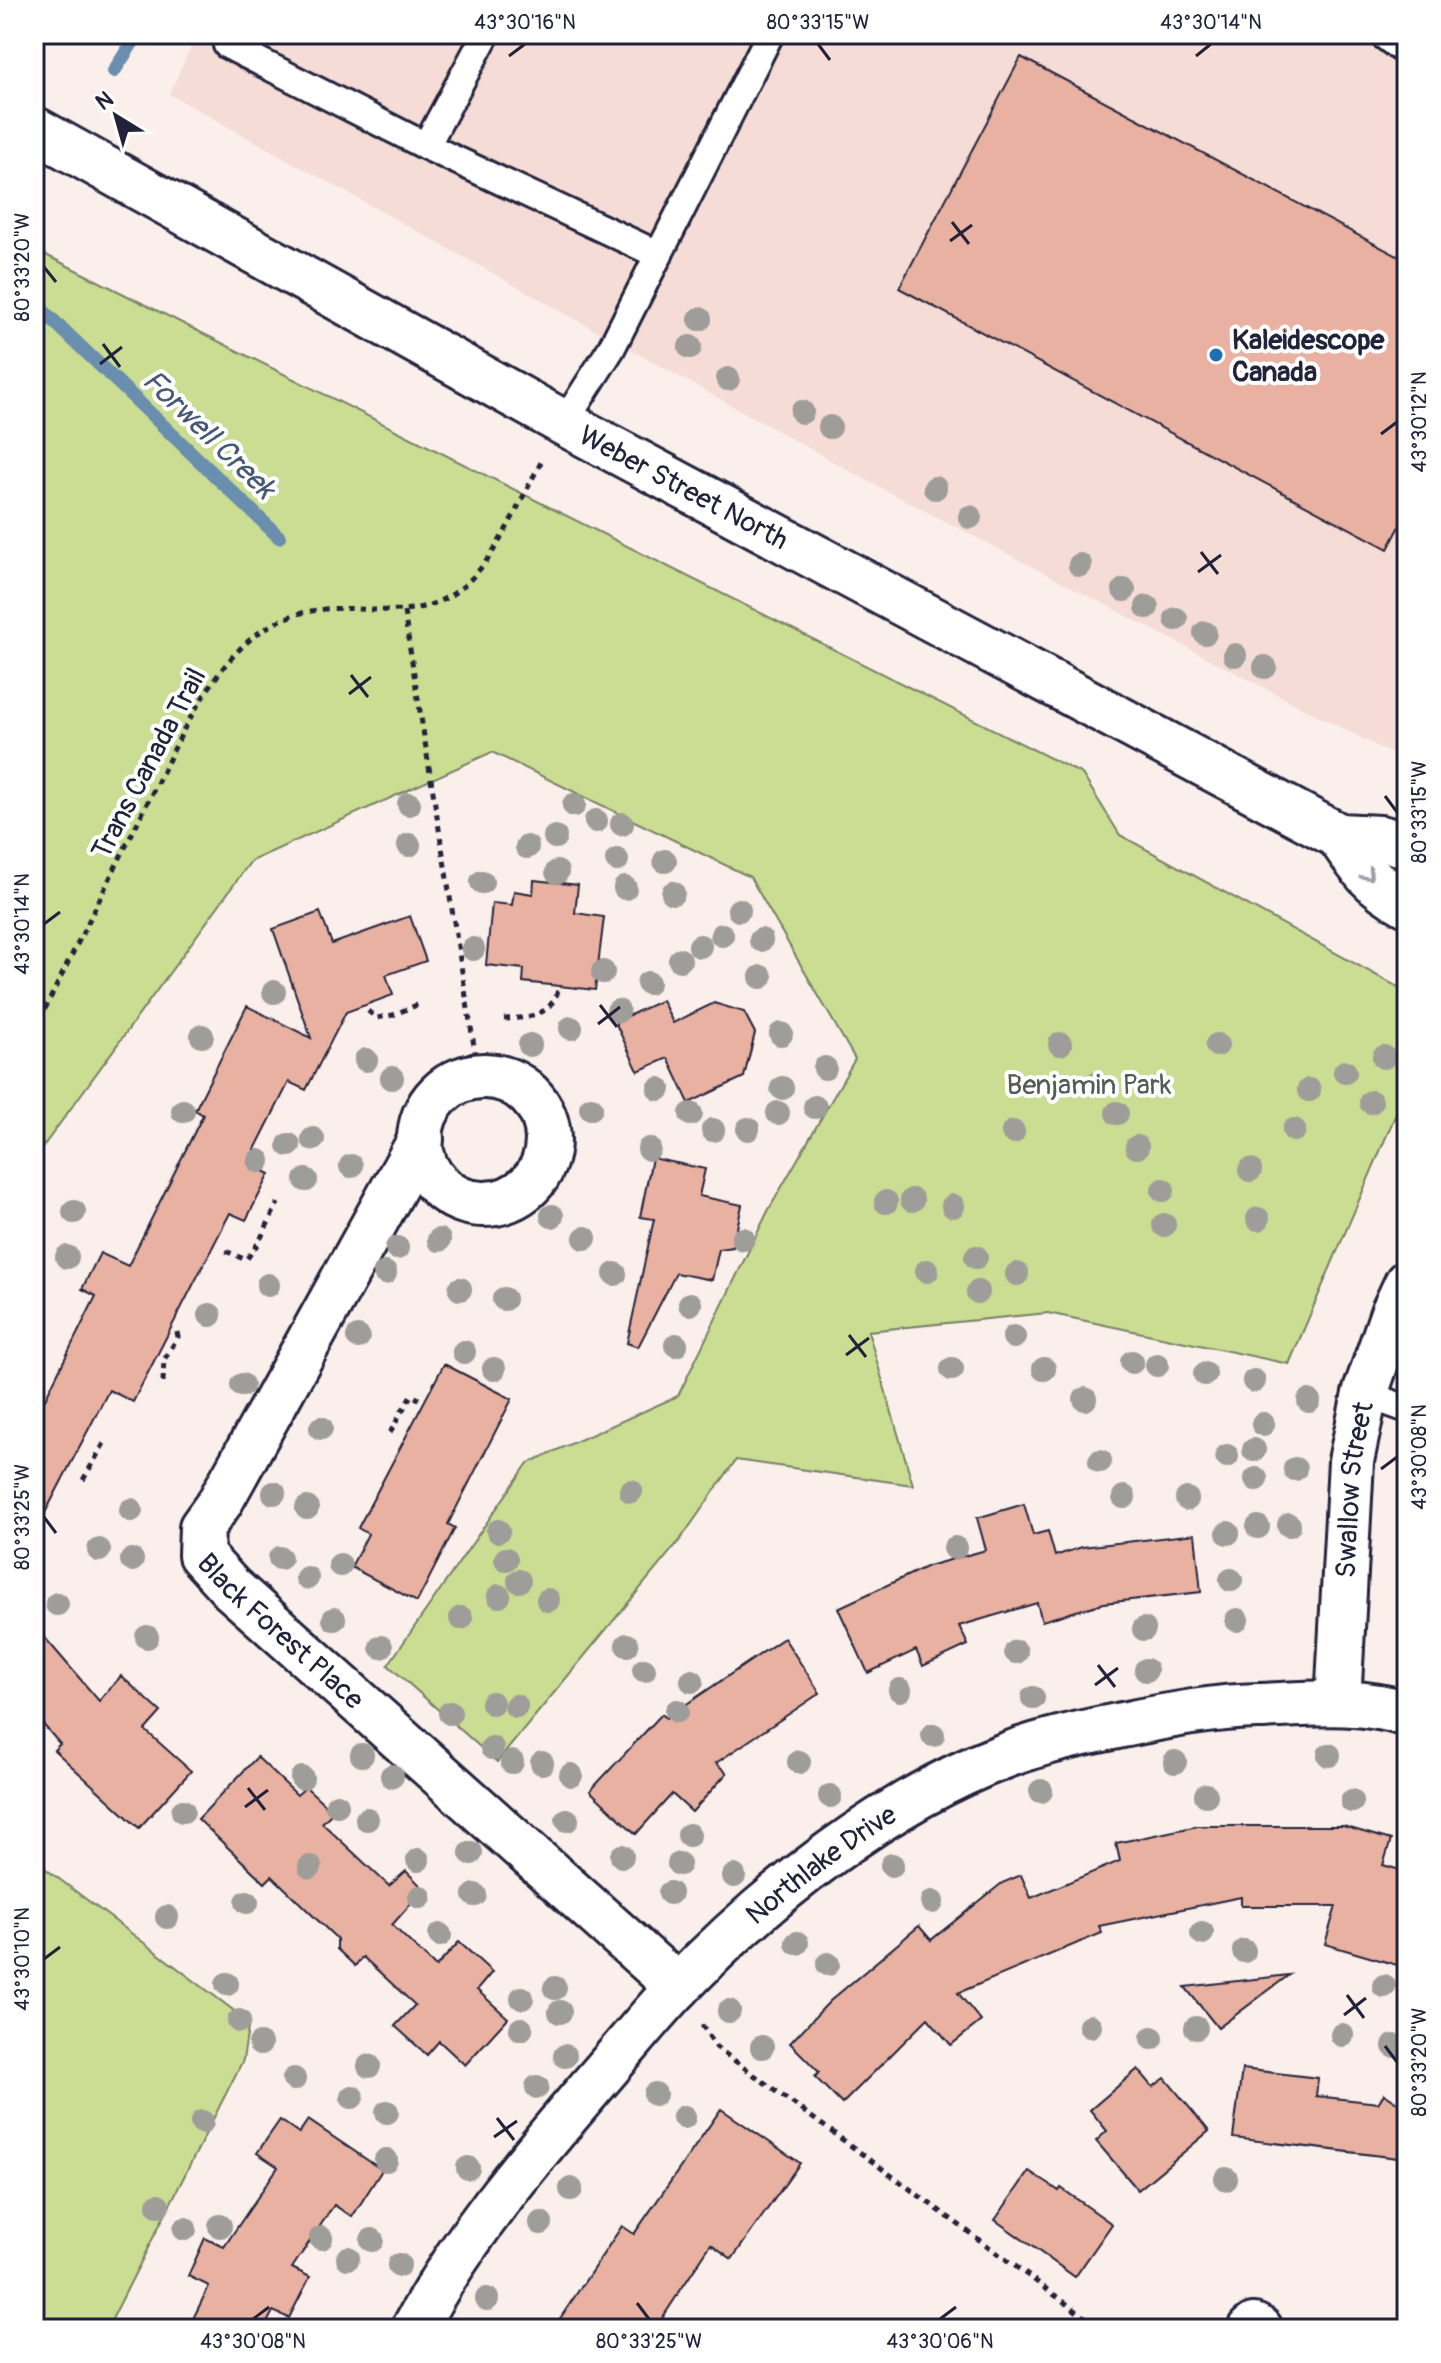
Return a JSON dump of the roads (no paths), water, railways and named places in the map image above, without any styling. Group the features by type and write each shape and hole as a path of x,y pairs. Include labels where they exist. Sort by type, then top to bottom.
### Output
{"street":[{"name":"Weber Street North","path":"34,129 564,423 1339,836 1380,838 1407,845"},
{"name":"Weber Street North","path":"1339,836 1365,876 1407,904"},
{"name":"Black Forest Place","path":"421,1139 425,1164 436,1183 454,1197 488,1204 505,1202 528,1188 542,1170 547,1151 547,1129 542,1113 523,1088 508,1080 466,1078 446,1089 428,1110 420,1131 421,1139 220,1502 202,1527 201,1555 231,1588 678,1987"},
{"name":"Swallow Street","path":"1338,1703 1349,1474 1365,1394 1393,1313 1407,1283"},
{"name":"Northlake Drive","path":"414,2329 477,2225 678,1987 736,1930 832,1853 891,1811 987,1763 1056,1740 1201,1709 1338,1703 1391,1709 1407,1714"},
{"path":"1250,2329 1254,2326 1260,2329"}],"lane":[{"path":"426,146 486,34"},
{"path":"564,423 611,349 770,34"},
{"path":"1382,34 1407,53"},
{"path":"227,45 426,146 659,255"},
{"path":"1365,1394 1407,1409"}],"waterway":[{"name":"Forwell Creek","path":"114,71 138,34"},
{"name":"Forwell Creek","path":"34,302 279,537"}],"place":[{"name":"Kaleidescope Canada","path":"1216,355"}],"park label":[{"name":"Benjamin Park","path":"1089,1084"}]}
